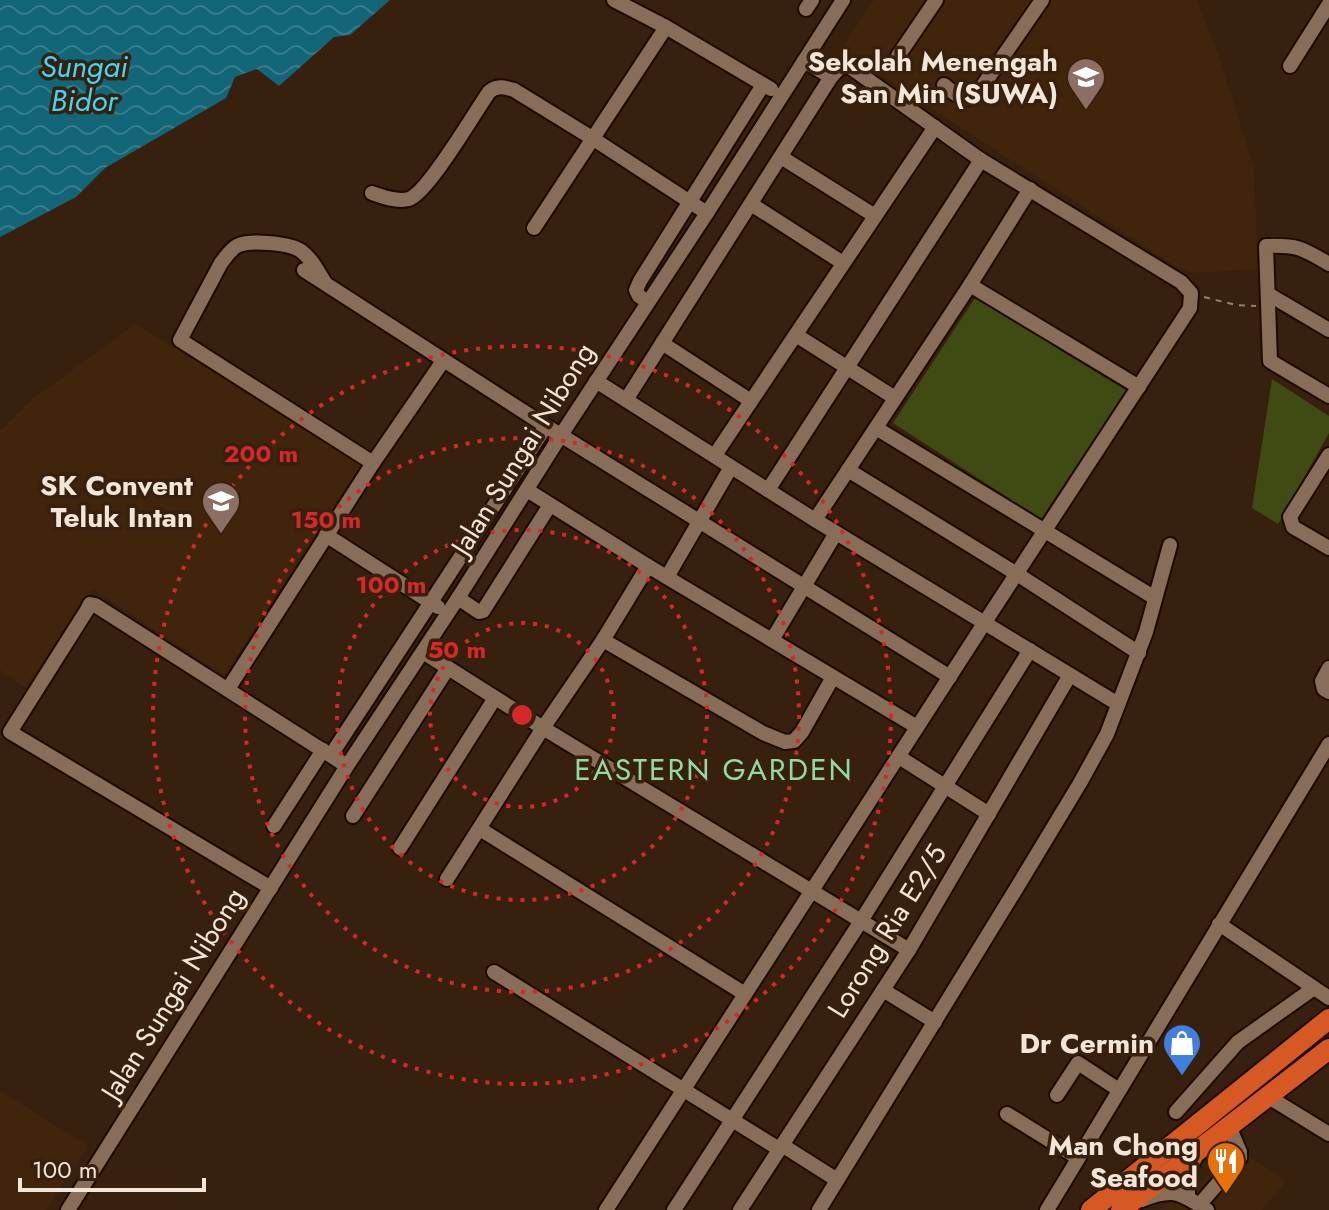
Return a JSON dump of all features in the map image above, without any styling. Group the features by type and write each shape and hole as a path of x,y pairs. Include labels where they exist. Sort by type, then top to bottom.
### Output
{"highway":[{"path":"1091,1210 1329,1019"},
{"path":"1124,1208 1329,1049"},
{"path":"1252,1080 1269,1083 1309,1064"}],"street":[{"path":"614,0 643,7 666,27 782,96"},
{"name":"Jalan Sungai Nibong","path":"68,1210 347,766 843,0"},
{"path":"898,56 936,0"},
{"path":"944,85 961,98 975,97 1042,0"},
{"path":"1290,66 1329,4"},
{"path":"534,228 666,27"},
{"path":"804,61 831,77"},
{"path":"606,1210 1190,308 1191,293 1181,282 981,160 850,67 841,66 831,77 626,400"},
{"path":"648,302 636,290 640,281 763,85"},
{"path":"372,193 407,200 417,195 432,178 489,92 502,86 514,90 592,138 707,213"},
{"path":"715,455 935,127"},
{"path":"781,157 875,216"},
{"path":"768,490 981,160"},
{"path":"815,520 1030,189"},
{"path":"751,204 843,263"},
{"path":"326,284 300,250 288,245 239,245 221,263 180,340 373,463"},
{"path":"1329,264 1291,245 1266,246 1270,361 1329,396"},
{"path":"304,270 546,426 950,677"},
{"path":"970,285 1139,387"},
{"path":"1268,300 1329,330"},
{"path":"796,335 895,398"},
{"path":"662,343 751,401"},
{"path":"228,689 373,463 443,361"},
{"path":"596,381 836,533 1118,704"},
{"path":"274,826 431,602 546,426"},
{"path":"876,428 1155,598"},
{"path":"1329,455 1290,517 1293,527 1329,548"},
{"path":"667,577 731,467"},
{"path":"848,470 1139,653"},
{"path":"527,490 917,727"},
{"path":"458,598 479,612 483,611 550,505"},
{"path":"772,640 836,533"},
{"path":"326,535 448,613"},
{"path":"819,1210 1107,734 1139,653 1170,545"},
{"path":"447,879 648,566"},
{"path":"271,888 5,729 92,604 347,766"},
{"path":"603,640 763,733 785,742 794,741 802,732 833,677"},
{"path":"674,1210 861,921 1030,650"},
{"path":"423,652 909,950"},
{"path":"353,816 448,668"},
{"path":"1329,668 1322,686 1329,692"},
{"name":"Lorong Ria E2/5","path":"740,1210 909,950 1070,675"},
{"path":"400,848 495,698"},
{"path":"1047,1210 1328,748"},
{"path":"899,757 989,814"},
{"path":"480,829 745,994"},
{"path":"1219,924 1329,998"},
{"path":"494,972 733,1120 837,1180"},
{"path":"1176,1112 1238,1042 1314,988"},
{"path":"883,990 935,1022"},
{"path":"1057,1095 1078,1063 1119,1090"},
{"path":"1267,1096 1329,1134"},
{"path":"1007,1114 1078,1158"},
{"path":"1198,1204 1240,1158 1229,1126"},
{"path":"1198,1204 1190,1167 1201,1149"},
{"path":"1124,1208 1165,1192 1198,1204"}],"path":[{"path":"1191,296 1236,305 1268,300"}],"shaded area":[{"name":"Sekolah Menengah San Min (SUWA)","path":"874,0 1197,0 1218,54 1254,168 1258,269 1195,273 1178,268 841,50"},
{"name":"SK Convent Teluk Intan","path":"136,324 361,465 224,675 93,589 25,687 0,670 0,431 31,400"},
{"path":"0,1091 88,1146 47,1210 0,1210"},
{"path":"1243,1152 1286,1182 1261,1210 1159,1210"}],"green space":[{"path":"975,298 1127,391 1041,519 893,423"},
{"path":"1272,379 1329,416 1329,433 1278,524 1252,508"}],"water":[{"name":"Sungai Bidor","path":"0,0 390,0 350,35 334,37 279,86 257,69 235,77 226,98 105,168 76,197 0,237"}],"place":[{"name":"Sekolah Menengah San Min (SUWA)","path":"1086,111"},
{"name":"SK Convent Teluk Intan","path":"221,535"},
{"name":"Dr Cermin","path":"1182,1077"},
{"name":"Man Chong Seafood","path":"1226,1195"}],"district":[{"name":"EASTERN GARDEN","path":"714,769"}]}
